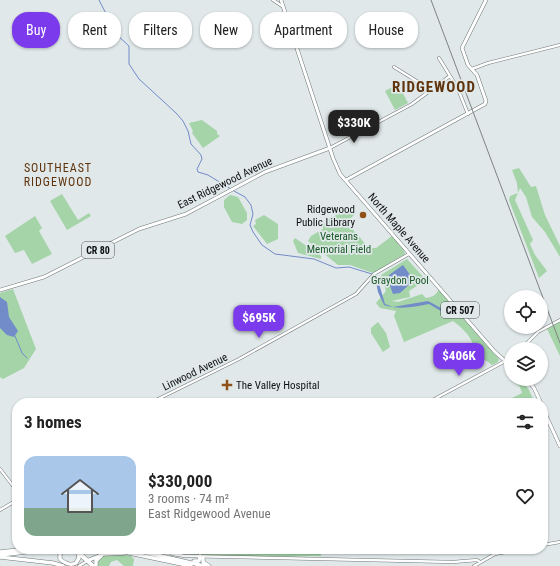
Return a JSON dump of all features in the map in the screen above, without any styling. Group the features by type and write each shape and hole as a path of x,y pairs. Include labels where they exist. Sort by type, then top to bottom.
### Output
{"highway":[{"path":"0,552 12,551"},
{"path":"0,556 14,554"},
{"path":"60,554 60,558 64,562 71,564 76,563 79,558 78,554"},
{"path":"88,560 104,554"},
{"path":"94,566 96,560 104,554"},
{"path":"145,554 191,566"},
{"path":"149,554 197,562 202,556"},
{"path":"0,556 53,563 63,566"},
{"path":"202,556 203,562 209,566"},
{"path":"164,559 182,566"},
{"path":"177,559 204,566"}],"main road":[{"name":"CR 507","path":"281,0 330,148"},
{"path":"346,180 468,114 486,102 477,76 468,65 463,52 464,44 486,0"},
{"name":"North Maple Avenue","path":"330,148 340,173 504,362"},
{"name":"East Ridgewood Avenue","path":"0,290 44,277 139,229 186,214 265,172 330,148"},
{"path":"532,386 539,398"},
{"path":"548,420 560,446"}],"street":[{"path":"273,0 282,6"},
{"path":"472,69 488,63 560,45"},
{"path":"439,58 458,89 468,114"},
{"path":"394,67 431,90"},
{"name":"East Ridgewood Avenue","path":"330,148 412,104 450,76"},
{"name":"Linwood Avenue","path":"160,398 239,359 356,294 374,274 409,254"},
{"path":"527,342 532,336 560,320"},
{"path":"436,398 504,362"},
{"path":"0,469 12,485"},
{"path":"0,510 12,503"},
{"path":"548,544 560,542"},
{"path":"80,554 94,566"},
{"path":"175,554 202,556 453,562 477,560 480,562"},
{"path":"474,566 495,554"},
{"path":"79,566 88,560"}],"green space":[{"path":"398,84 408,103 395,110 385,91"},
{"path":"202,120 217,131 217,134 220,136 203,148 192,133 193,131 189,123"},
{"path":"519,168 531,187 536,186 545,215 560,246 560,257 545,232 532,217 526,197 520,188 518,193 517,183 512,170"},
{"path":"518,193 515,200 533,240 530,244 535,255 547,271 539,278 509,200 510,196"},
{"path":"62,194 78,220 89,213 91,216 67,230 50,201"},
{"path":"230,195 238,197 247,213 247,220 242,224 232,222 224,207 224,200"},
{"name":"Veterans Memorial Field","path":"348,211 350,213 353,211 356,213 348,221 341,221 347,223 369,248 376,248 392,236 405,254 373,273 350,265 338,265 308,241 311,236 323,229 325,222 336,215"},
{"path":"264,215 278,224 278,239 267,244 253,226 256,224 255,220"},
{"path":"35,216 42,228 39,231 52,254 32,264 24,250 15,253 5,236"},
{"path":"295,238 321,256 321,259 298,253 293,241"},
{"path":"407,259 426,280 409,291 410,297 392,301 398,302 422,294 428,298 437,293 439,289 499,359 498,362 492,365 475,354 472,342 468,336 453,321 404,342 394,316 396,311 380,308 376,303 386,291 381,275"},
{"path":"13,289 36,349 24,368 3,379 0,377 0,293"},
{"path":"560,321 560,356 548,331 548,328"},
{"path":"378,322 386,333 390,347 383,352 371,333 371,328"},
{"path":"519,386 526,386 533,398 512,398 522,393"},
{"path":"109,554 131,556 134,559 133,566 124,566 117,560 111,562 109,566 98,566 97,563 99,557"},
{"path":"189,554 321,554 321,556 266,557"}],"water":[{"name":"Graydon Pool","path":"403,265 411,276 410,284 400,293 393,294 389,283 389,275"},
{"path":"375,277 377,277 385,304 393,307 384,305 378,292"},
{"path":"0,297 7,302 9,317 18,331 14,337 7,335 0,328"},
{"path":"428,301 454,315 451,317 429,304 401,308 393,307"}],"waterway":[{"path":"99,0 117,35 129,46 129,64 139,79 183,121 188,131 191,144 201,155 202,159 197,169 198,172 208,175 231,189"},
{"path":"234,191 245,197 251,205 253,214 250,225 253,232 262,245 275,254 314,259 336,268 349,267 372,274 376,277"},
{"path":"15,336 22,353 27,358"}],"railway":[{"path":"431,0 560,343"}],"place":[{"name":"Ridgewood Public Library","path":"363,215"},
{"name":"The Valley Hospital","path":"227,385"}],"district":[{"name":"RIDGEWOOD","path":"434,87"},
{"name":"SOUTHEAST RIDGEWOOD","path":"58,175"}]}
